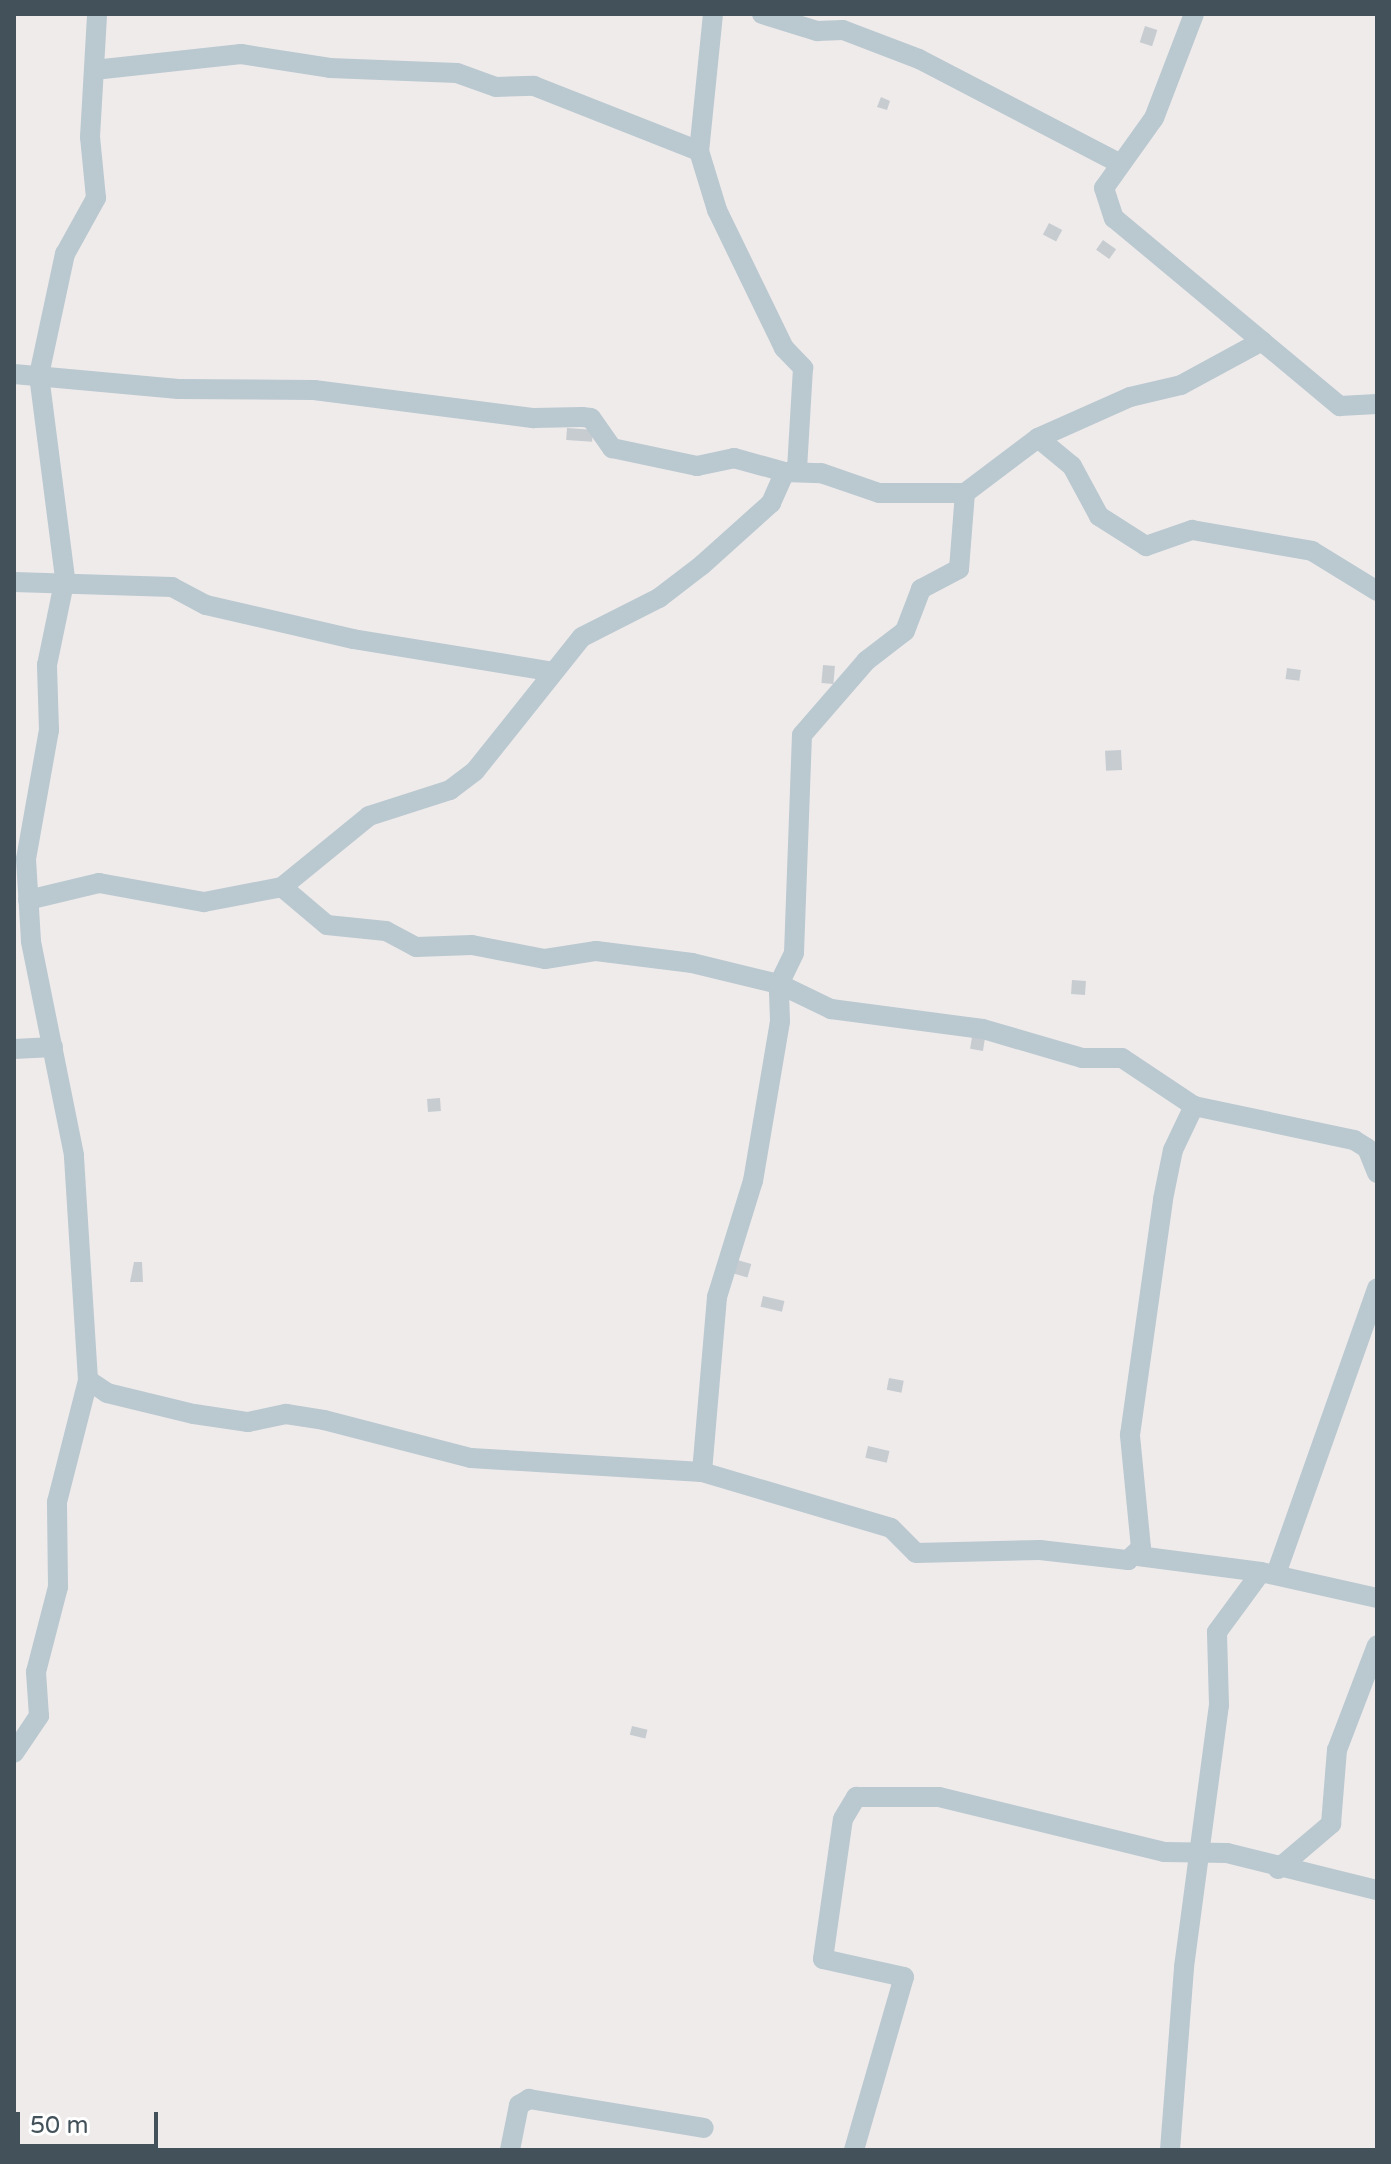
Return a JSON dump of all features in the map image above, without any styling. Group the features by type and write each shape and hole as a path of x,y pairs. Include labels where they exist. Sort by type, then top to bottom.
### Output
{"street":[{"path":"14,1753 39,1716 36,1672 58,1587 57,1502 88,1380 81,1220 28,900 29,816 49,730 47,665 65,578 39,375 65,254 96,198 94,70 97,14"},
{"path":"28,900 99,883 204,902 282,887 369,816 450,790 475,771 548,671 582,637 659,598 714,555 771,503 791,470 805,376 717,210 699,151 713,14"},
{"path":"762,14 843,30 919,59 1119,163"},
{"path":"1194,14 1154,118 1104,188 1114,218 1340,406 1377,404"},
{"path":"94,70 241,54 330,68 457,73 496,87 534,86 699,151"},
{"path":"14,374 178,389 314,390 534,418 591,418 612,448 697,466 734,458 879,493 965,493 1038,438 1130,397 1181,385 1262,341"},
{"path":"1038,438 1072,466 1099,516 1146,546 1192,530 1312,551 1377,591"},
{"path":"702,1472 712,1327 725,1256 753,1181 780,1021 779,984 794,953 802,735 866,661 905,631 921,589 959,569 965,493"},
{"path":"14,582 65,578 172,587 206,605 353,639 548,671"},
{"path":"282,887 327,925 386,931 416,947 472,945 545,959 628,953 779,984 831,1009 983,1029 1082,1058 1122,1058 1194,1106 1354,1140 1367,1148 1377,1173"},
{"path":"14,1049 53,1047"},
{"path":"1138,1556 1130,1435 1163,1199 1173,1150 1194,1106"},
{"path":"1170,2150 1200,1851 1219,1705 1217,1632 1269,1573 1377,1288"},
{"path":"88,1380 107,1393 194,1414 248,1422 286,1414 324,1420 471,1458 702,1472 891,1528 916,1553 1138,1556 1269,1573 1377,1598"},
{"path":"1278,1869 1331,1824 1337,1750 1377,1645"},
{"path":"854,2150 904,1977 823,1959 843,1819 856,1797 939,1797 1164,1852 1200,1851 1377,1890"},
{"path":"510,2150 519,2105 529,2099 704,2128"}],"building":[{"path":"1145,26 1157,30 1152,46 1140,42"},
{"path":"881,97 890,101 887,110 877,107"},
{"path":"1049,223 1062,230 1056,242 1043,234"},
{"path":"1103,240 1116,249 1109,259 1096,250"},
{"path":"567,428 593,430 592,442 566,440"},
{"path":"823,665 835,666 833,684 821,683"},
{"path":"1287,668 1301,670 1299,681 1285,679"},
{"path":"1121,750 1122,770 1106,771 1105,751"},
{"path":"1072,980 1086,981 1085,995 1071,994"},
{"path":"972,1037 985,1039 983,1051 970,1049"},
{"path":"440,1098 441,1111 428,1112 427,1099"},
{"path":"734,1259 751,1264 747,1277 730,1272"},
{"path":"134,1262 142,1262 143,1282 130,1282"},
{"path":"763,1296 784,1301 782,1312 761,1307"},
{"path":"889,1378 904,1381 901,1393 887,1390"},
{"path":"868,1446 889,1451 887,1463 865,1458"},
{"path":"632,1726 648,1730 645,1739 630,1735"}]}
